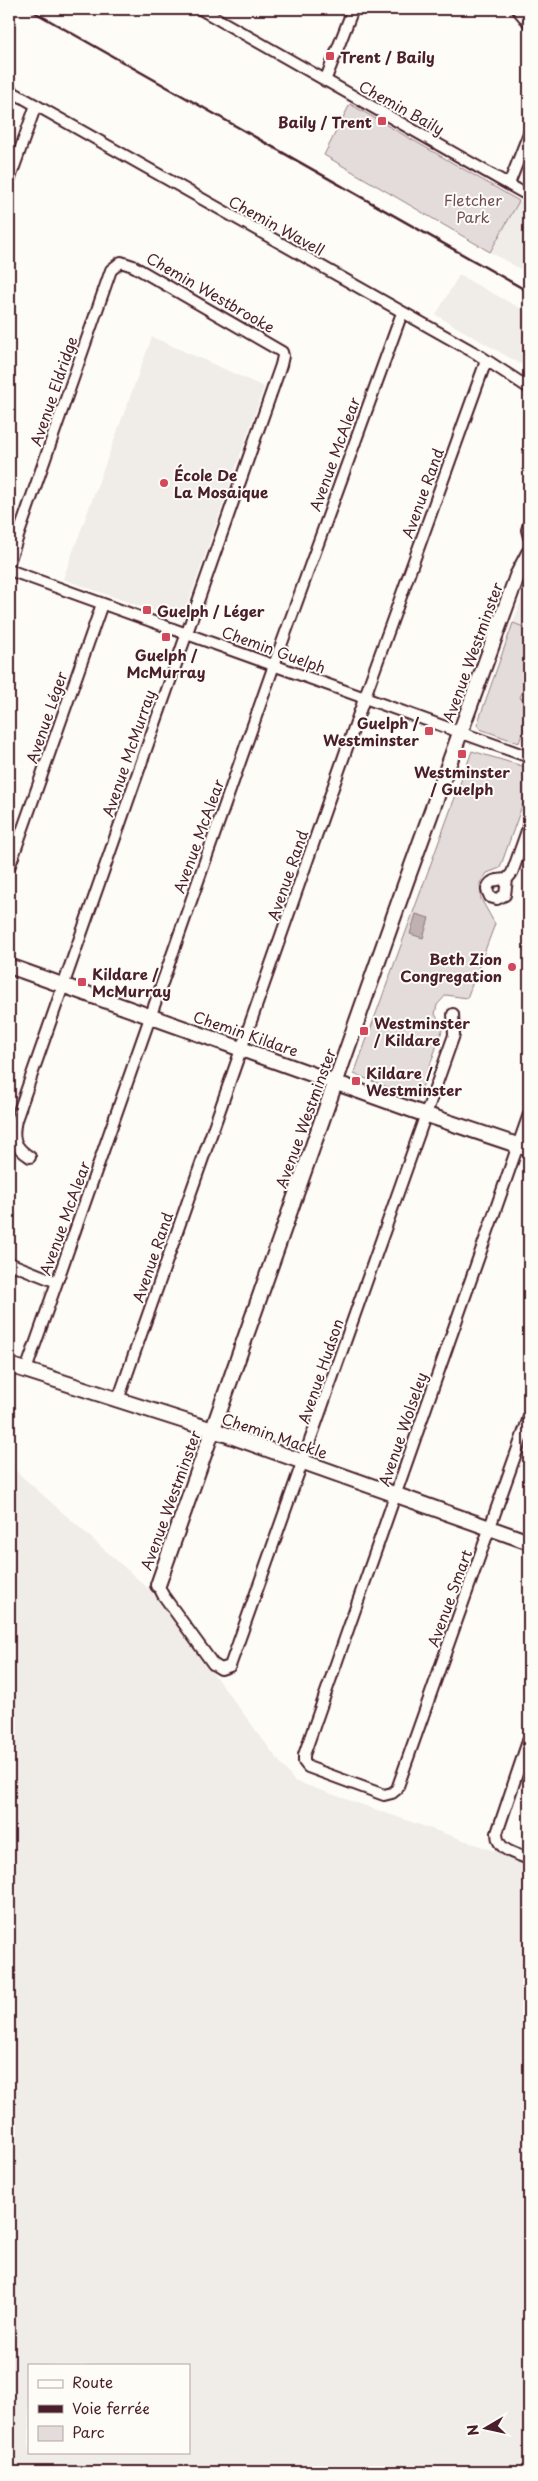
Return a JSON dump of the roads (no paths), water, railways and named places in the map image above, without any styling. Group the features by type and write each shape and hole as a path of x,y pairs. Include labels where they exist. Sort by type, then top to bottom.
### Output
{"street":[{"path":"325,82 353,9"},
{"path":"517,9 529,23"},
{"name":"Chemin Baily","path":"207,10 325,82 529,196"},
{"name":"Chemin Wavell","path":"9,90 486,361 529,388"},
{"path":"9,181 36,105"},
{"path":"508,184 529,133"},
{"name":"Chemin Westbrooke","path":"120,262 133,266 274,346 283,354"},
{"name":"Avenue Eldridge","path":"9,562 111,270 120,262"},
{"name":"Avenue McAlear","path":"26,1370 274,666 402,313"},
{"name":"Avenue McMurray","path":"30,1157 19,1150 15,1144 13,1135 16,1120 281,366 283,354"},
{"name":"Avenue Rand","path":"118,1400 365,698 486,361"},
{"path":"529,524 529,537"},
{"name":"Avenue Westminster","path":"231,1664 223,1669 213,1664 158,1586 517,576 529,553"},
{"name":"Chemin Guelph","path":"9,570 529,757"},
{"name":"Avenue Léger","path":"9,868 102,604"},
{"path":"507,879 512,873 529,824"},
{"name":"Chemin Kildare","path":"9,966 427,1115 524,1147"},
{"name":"Avenue Hudson","path":"231,1664 427,1115 454,1035 453,1014"},
{"name":"Avenue Wolseley","path":"397,1789 392,1793 384,1795 316,1771 304,1762 304,1754 395,1494 524,1147 529,1114"},
{"path":"9,1263 57,1282"},
{"name":"Chemin Mackle","path":"9,1365 212,1430 529,1542"},
{"name":"Avenue Smart","path":"397,1789 529,1417"},
{"path":"529,1738 497,1833 497,1841 501,1847 529,1859"}],"railway":[{"path":"29,9 529,292"}],"place":[{"name":"Trent / Baily","path":"330,56"},
{"name":"Baily / Trent","path":"382,121"},
{"name":"École De La Mosaique","path":"164,483"},
{"name":"Guelph / Léger","path":"147,610"},
{"name":"Guelph / McMurray","path":"166,637"},
{"name":"Guelph / Westminster","path":"429,731"},
{"name":"Westminster / Guelph","path":"462,754"},
{"name":"Beth Zion Congregation","path":"512,967"},
{"name":"Kildare / McMurray","path":"82,982"},
{"name":"Westminster / Kildare","path":"364,1031"},
{"name":"Kildare / Westminster","path":"356,1081"}],"park label":[{"name":"Fletcher Park","path":"473,208"}]}
